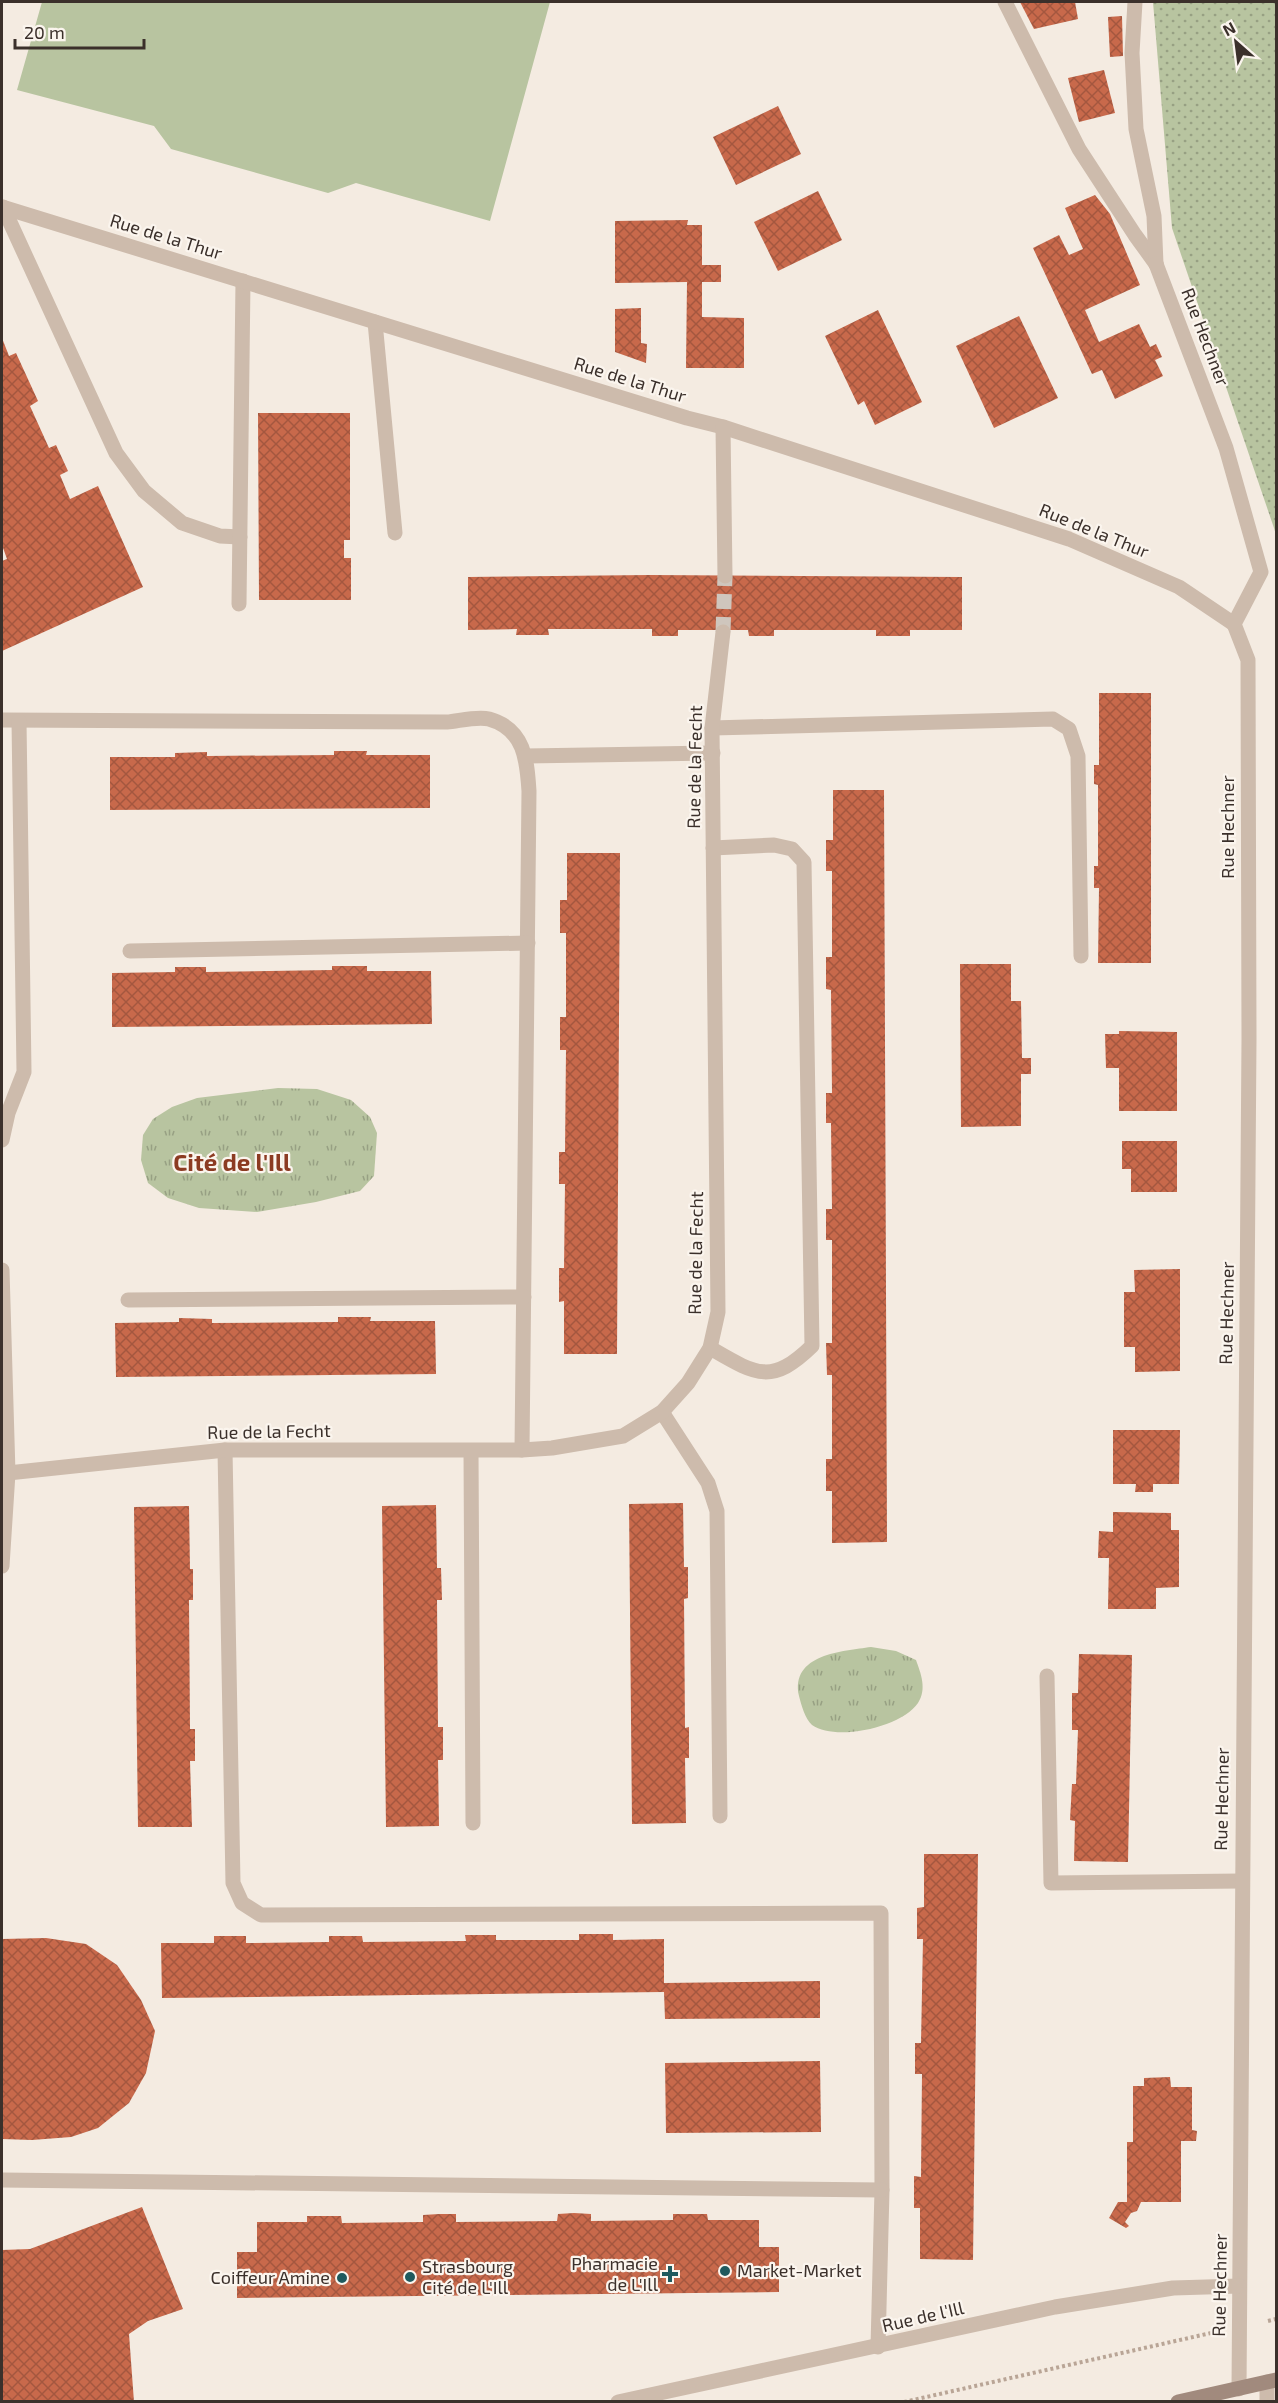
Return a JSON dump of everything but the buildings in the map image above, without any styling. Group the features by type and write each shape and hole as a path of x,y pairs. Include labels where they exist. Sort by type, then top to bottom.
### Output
{"main road":[{"path":"1178,2402 1272,2381"}],"street":[{"name":"Rue Hechner","path":"1005,2 1079,149 1156,264 1226,448 1261,572 1233,624 1248,660 1248,1051 1239,2388"},
{"name":"Rue Hechner","path":"1134,2 1132,53 1136,129 1154,216 1156,264"},
{"name":"Rue de la Thur","path":"2,207 723,427 1069,539 1179,587 1233,624"},
{"path":"2,207 116,453 144,491 182,523 220,536 240,537"},
{"path":"239,604 243,281"},
{"path":"375,322 395,533"},
{"path":"723,427 724,576"},
{"name":"Rue de la Fecht","path":"4,1473 225,1450 471,1451 552,1448 623,1436 662,1412 688,1383 710,1348 718,1312 712,728 723,632"},
{"path":"2,720 447,722 488,719 505,727 520,742 526,756 529,791 522,1449"},
{"path":"712,728 1053,719 1069,729 1078,756 1081,956"},
{"path":"2,1140 24,1072 19,721"},
{"path":"526,756 712,753"},
{"path":"710,1348 742,1367 772,1373 794,1363 812,1346 804,862 792,849 774,845 713,848"},
{"path":"130,951 528,943"},
{"path":"2,1270 4,1473 2,1566"},
{"path":"128,1300 524,1297"},
{"path":"662,1412 708,1483 717,1511 720,1816"},
{"path":"225,1450 233,1883 242,1903 261,1915 881,1913 882,2190 878,2347"},
{"path":"471,1451 473,1823"},
{"path":"1047,1676 1051,1883 1241,1881"},
{"path":"2,2180 882,2190"},
{"name":"Rue de l'Ill","path":"618,2402 1054,2307 1173,2288 1239,2286"},
{"path":"1267,2402 1272,2381"}],"path":[{"path":"904,2402 1276,2319"}],"green space":[{"path":"42,2 550,2 490,221 356,183 328,193 171,149 154,126 17,90"},
{"path":"1153,2 1276,2 1276,534 1172,228"},
{"path":"278,1088 317,1089 351,1100 370,1117 377,1133 374,1176 360,1191 316,1202 257,1212 199,1208 168,1198 148,1183 141,1160 143,1135 153,1119 172,1107 197,1098"},
{"path":"871,1647 896,1651 916,1660 923,1687 918,1703 910,1712 898,1719 868,1729 836,1732 812,1725 805,1715 799,1696 798,1682 803,1671 810,1663 821,1657"}],"tunnel":[{"path":"723,632 725,576"}],"place":[{"name":"Market-Market","path":"725,2271"},
{"name":"Pharmacie de L'Ill","path":"670,2274"},
{"name":"Strasbourg Cité de L'Ill","path":"410,2277"},
{"name":"Coiffeur Amine","path":"342,2278"}],"district":[{"name":"Cité de l'Ill","path":"232,1163"}]}
